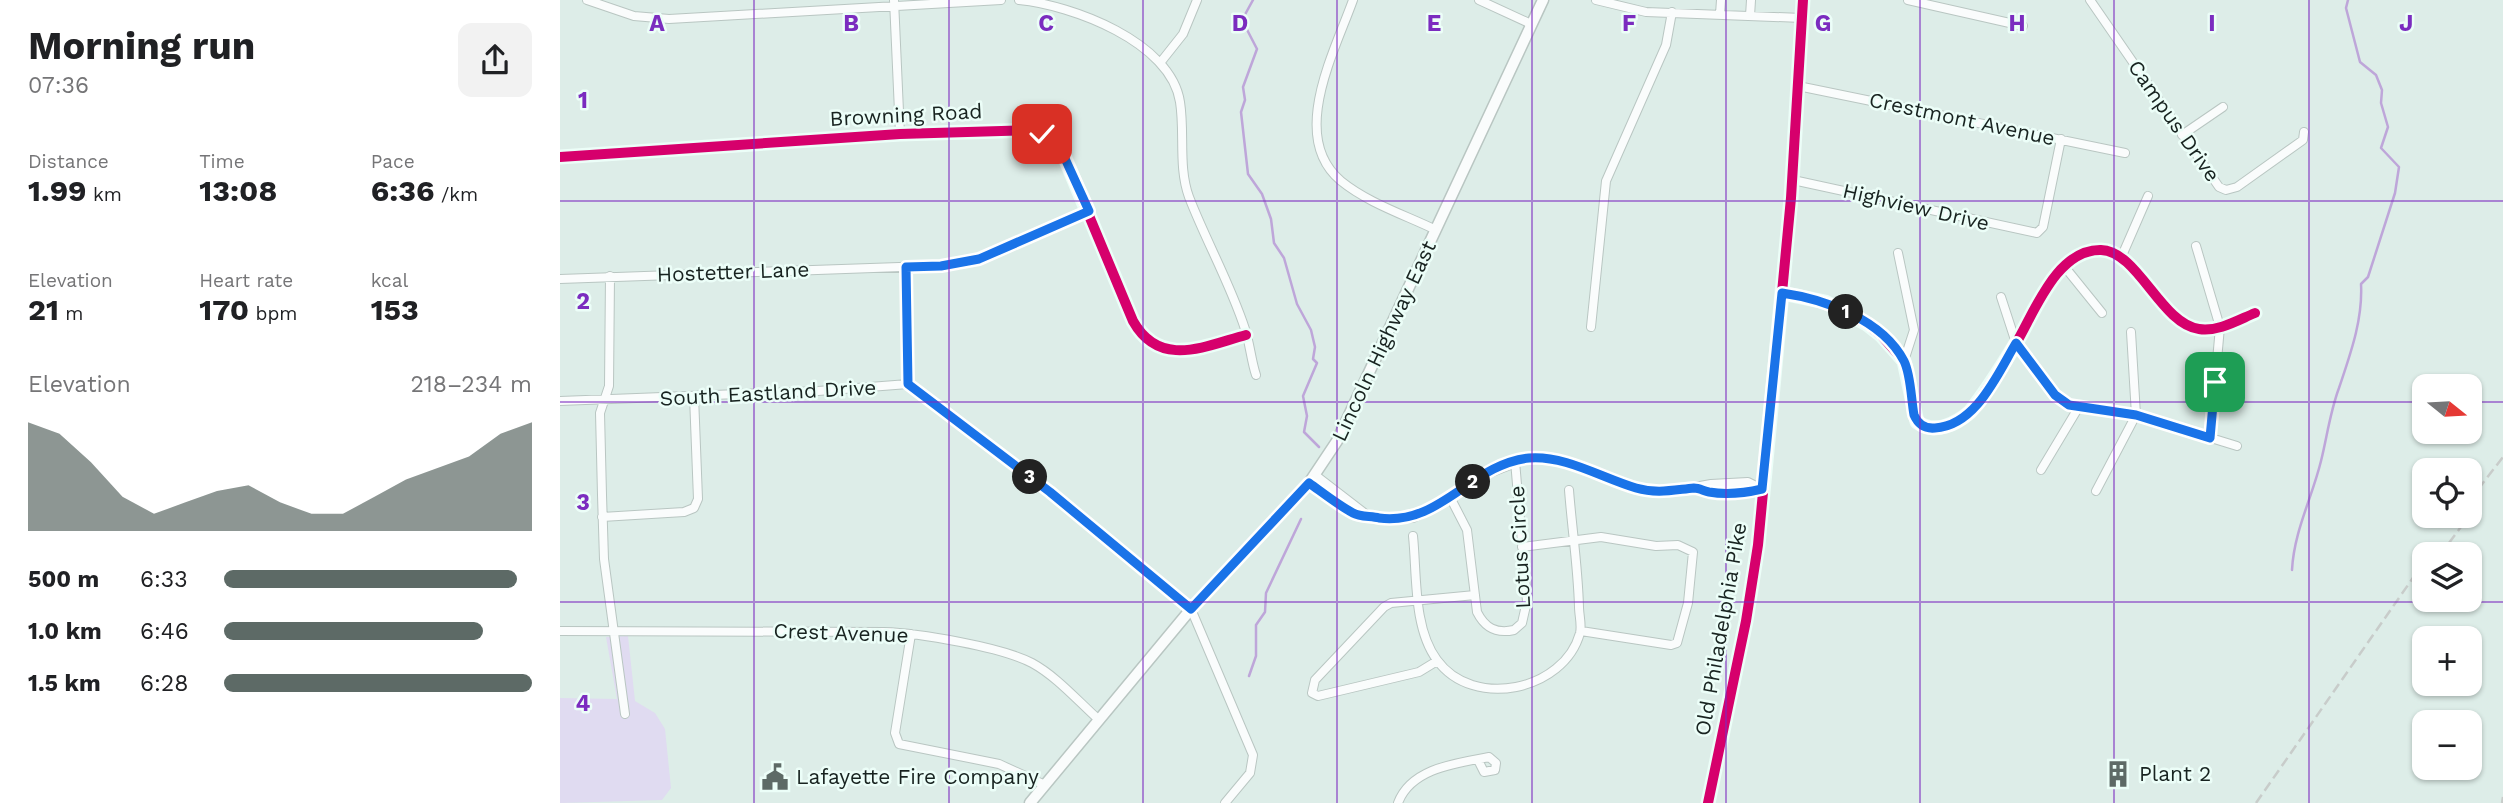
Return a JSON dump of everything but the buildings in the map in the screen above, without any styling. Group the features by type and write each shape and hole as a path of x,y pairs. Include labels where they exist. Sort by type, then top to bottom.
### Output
{"main road":[{"name":"Lincoln Highway East","path":"1030,803 1191,609 1312,479 1353,412 1543,0"},
{"name":"Old Philadelphia Pike","path":"1708,803 1746,621 1762,489 1793,180 1803,0"}],"street":[{"path":"587,0 634,16 669,19 895,3 1001,0"},
{"path":"1019,0 1082,13 1105,25 1160,63 1179,92 1189,195 1246,335 1256,375"},
{"path":"1160,63 1183,34 1197,0"},
{"path":"1353,0 1316,110 1321,148 1329,168 1350,187 1436,230"},
{"path":"1479,0 1531,24"},
{"path":"1596,0 1630,10 1802,19"},
{"path":"1720,14 1721,0"},
{"path":"1750,16 1751,0"},
{"path":"1908,0 2023,26"},
{"name":"Campus Drive","path":"2090,0 2214,181 2226,190 2237,187 2303,140 2304,132"},
{"path":"895,3 900,134"},
{"path":"1591,327 1606,181 1666,45 1672,12"},
{"name":"Crestmont Avenue","path":"1798,86 2125,153"},
{"path":"2182,135 2223,107"},
{"name":"Browning Road","path":"560,157 1019,128 1042,134 1062,152 1133,321 1143,336 1161,347 1182,352 1246,335"},
{"name":"Highview Drive","path":"1793,180 2033,233 2040,231 2061,139"},
{"path":"2120,258 2148,196"},
{"name":"Hostetter Lane","path":"560,279 949,265 979,259 1089,211"},
{"path":"2196,246 2220,327 2210,438"},
{"path":"1898,253 1914,330 1904,361 1917,422 1926,427 1939,428 1960,420 1970,412 2016,343 2043,291 2064,266 2090,251 2103,250 2120,258 2184,323 2199,329 2220,327 2255,313"},
{"path":"2064,266 2102,313"},
{"path":"906,267 908,384 1050,492 1191,609 1253,755 1250,773 1225,803"},
{"path":"610,276 611,352 600,413 603,517 612,631 625,714"},
{"path":"1782,293 1808,297 1839,308 1875,329 1904,361"},
{"path":"2001,297 2016,343 2060,400 2136,415 2237,446"},
{"path":"2096,491 2136,415 2131,332"},
{"name":"South Eastland Drive","path":"560,401 694,397 908,384"},
{"path":"603,517 684,512 694,508 698,499 694,397"},
{"path":"2041,470 2080,405"},
{"path":"1312,479 1370,516 1413,518 1479,477 1514,461 1545,458 1647,491 1662,493 1711,484 1748,482 1762,489"},
{"name":"Lotus Circle","path":"1450,497 1467,530 1475,595 1483,623 1494,630 1514,630 1522,623 1527,601 1514,461"},
{"path":"1413,536 1428,645 1437,661 1461,679 1477,686 1494,688 1529,685 1559,667 1581,631 1569,490"},
{"path":"1522,547 1601,537 1656,546 1678,544 1693,552 1688,603 1677,643 1671,645 1581,631"},
{"path":"1437,661 1419,672 1318,696 1312,692 1315,680 1377,612 1391,603 1475,595"},
{"name":"Crest Avenue","path":"560,631 911,634 1031,662 1098,719"},
{"path":"911,634 895,733 899,744 999,764 1045,785"},
{"path":"1398,803 1409,784 1420,776 1478,760"}],"shaded area":[{"path":"628,636 635,701 655,713 665,729 671,788 662,800 560,803 560,698 617,699 606,637"}],"waterway":[{"path":"1253,0 1242,20 1257,49 1243,87 1245,100 1241,112 1248,174 1262,194 1271,219 1274,243 1284,258 1297,304 1311,330 1315,347 1313,359 1317,363 1303,396 1307,416 1304,432 1319,447"},
{"path":"2292,570 2300,528 2355,337 2361,284 2368,277 2395,193 2399,167 2381,148 2388,127 2381,103 2382,90 2376,75 2360,62 2346,8 2348,0"},
{"path":"1249,676 1256,656 1256,625 1265,612 1266,593 1301,519"}],"railway":[{"path":"2482,484 2503,457"},
{"path":"2450,542 2460,528"},
{"path":"2256,803 2412,579"},
{"path":"2502,803 2503,797"}],"cycle path":[{"path":"1708,803 1746,621 1758,545 1791,198 1803,0"},
{"path":"560,157 900,134 1031,130 1051,139 1062,151 1133,321 1144,336 1156,345 1184,350 1246,335"},
{"path":"1782,293 1825,302 1867,324 1881,335 1904,361 1917,422 1931,428 1952,424 1970,412 2015,345 2048,286 2071,260 2085,253 2101,250 2114,253 2127,262 2173,315 2185,324 2199,329 2228,325 2255,313"}],"place":[{"name":"Plant 2","path":"2118,774"},
{"name":"Lafayette Fire Company","path":"775,777"}],"route":[{"path":"1042,134 1051,139 1062,152 1089,211 979,259 957,265 906,267 908,384 1050,492 1191,609 1309,483 1356,515 1390,519 1413,518 1479,477 1514,461 1528,458 1545,458 1570,464 1633,487 1662,493 1697,488 1710,492 1747,493 1762,489 1782,293 1825,302 1867,324 1881,335 1904,361 1914,415 1917,422 1926,427 1939,428 1960,420 1970,412 1984,395 2016,343 2055,395 2069,405 2136,415 2210,438 2215,382"}]}
